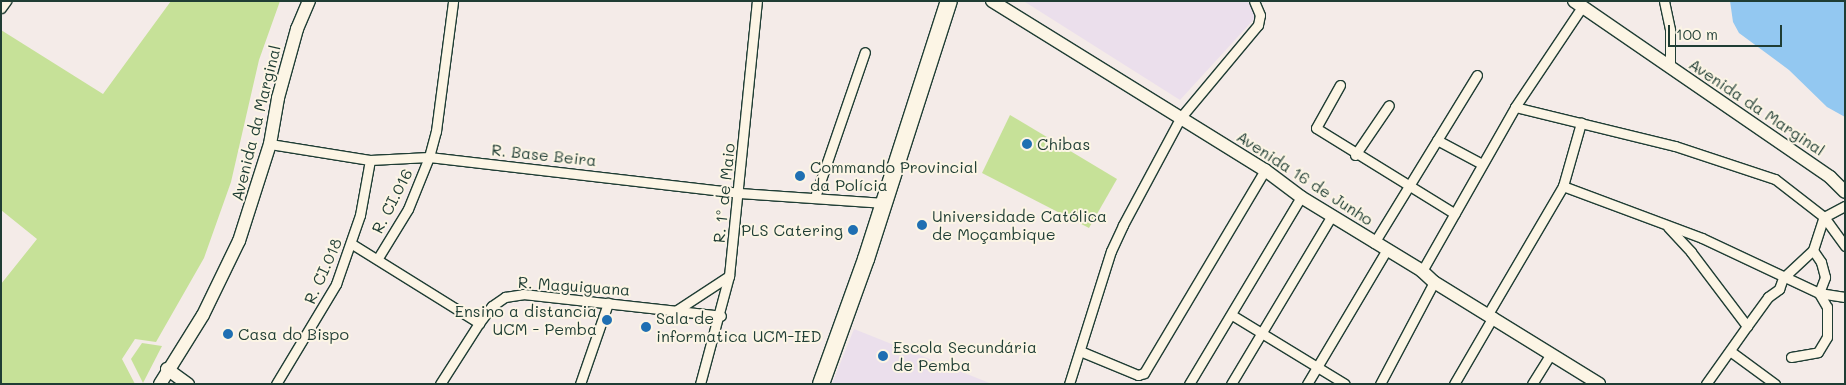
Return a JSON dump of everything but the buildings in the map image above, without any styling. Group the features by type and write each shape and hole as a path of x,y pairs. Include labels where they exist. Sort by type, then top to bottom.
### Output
{"highway":[{"path":"821,384 884,203 949,1"}],"street":[{"path":"1,8 6,1"},
{"name":"Avenida da Marginal","path":"160,384 167,369 203,315 239,241 270,144 278,98 297,29 309,1"},
{"name":"R. CI.016","path":"378,258 408,209 429,157 436,132 453,1"},
{"name":"R. 1º de Maio","path":"700,384 721,316 729,276 740,193 758,1"},
{"name":"Avenida 16 de Junho","path":"992,1 1265,170 1301,197 1386,251 1422,271 1434,282 1599,384"},
{"path":"1069,384 1111,251 1181,117 1258,25 1260,15 1254,1"},
{"path":"1664,1 1670,30 1670,68"},
{"path":"1422,271 1515,106 1578,4"},
{"name":"Avenida da Marginal","path":"1578,4 1830,177 1845,192"},
{"path":"815,197 865,52"},
{"path":"1374,243 1407,185 1477,75"},
{"path":"1340,85 1315,126 1355,154 1455,214"},
{"path":"1355,154 1389,106"},
{"path":"1515,106 1675,146 1775,179 1824,217 1845,246"},
{"path":"1454,384 1563,186 1581,123"},
{"path":"1437,140 1482,164"},
{"name":"R. Base Beira","path":"270,144 370,160 429,157 740,193 884,203"},
{"name":"R. CI.018","path":"276,384 336,284 352,244 370,160"},
{"path":"1080,351 1138,375 1144,373 1265,170"},
{"path":"1563,186 1668,227 1702,238 1783,278 1819,293 1845,297"},
{"path":"1190,384 1301,197"},
{"path":"1706,384 1768,297 1779,289 1783,278 1812,250 1824,217 1845,206"},
{"path":"1231,384 1332,215"},
{"path":"1668,227 1691,252 1747,326"},
{"path":"352,244 378,258 479,323"},
{"path":"1812,250 1821,262 1825,277 1819,293"},
{"path":"1307,384 1386,251"},
{"path":"677,310 729,276"},
{"path":"1380,384 1434,282"},
{"path":"1791,357 1818,352 1827,337 1827,307 1819,293"},
{"name":"R. Maguiguana","path":"440,384 479,323 492,306 505,297 523,294 721,316"},
{"path":"580,384 608,303"},
{"path":"1232,315 1345,384"},
{"path":"1730,351 1775,384"},
{"path":"1532,384 1551,354"},
{"path":"167,369 188,384"}],"shaded area":[{"path":"1248,1 1256,17 1180,100 1025,2"},
{"name":"Escola Secundária de Pemba","path":"854,329 992,384 832,384"}],"green space":[{"path":"171,1 280,1 259,60 231,182 204,258 156,342 135,339 122,359 135,384 1,384 1,284 37,239 1,210 1,30 103,94"},
{"name":"Chibas","path":"1010,115 1117,179 1089,228 982,173"},
{"path":"142,343 162,346 143,383 131,359"}],"water":[{"path":"1730,1 1845,1 1845,117 1827,107 1789,70 1739,33 1733,22"}],"place":[{"name":"Chibas","path":"1027,144"},
{"name":"Commando Provincial da Polícia","path":"800,176"},
{"name":"Universidade Católica de Moçambique","path":"922,225"},
{"name":"PLS Catering","path":"853,230"},
{"name":"Ensino a distancia UCM - Pemba","path":"607,320"},
{"name":"Sala de informatica UCM-IED","path":"646,327"},
{"name":"Casa do Bispo","path":"228,334"},
{"name":"Escola Secundária de Pemba","path":"883,356"}]}
